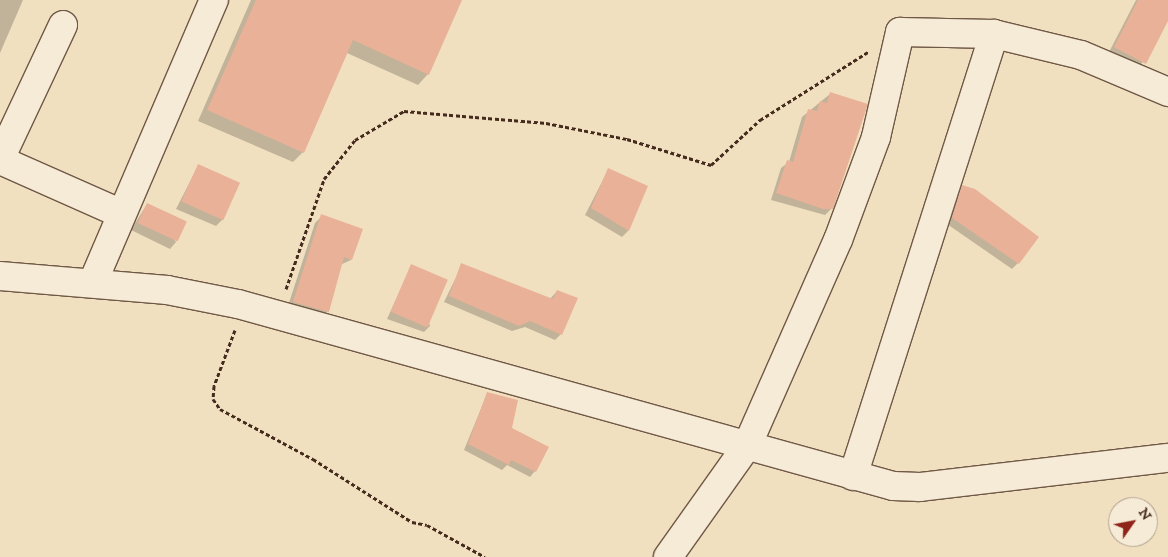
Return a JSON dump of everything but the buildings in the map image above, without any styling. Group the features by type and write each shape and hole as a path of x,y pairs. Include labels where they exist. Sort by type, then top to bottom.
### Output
{"street":[{"path":"93,282 214,0"},
{"path":"63,25 0,160 122,214"},
{"path":"668,557 747,446 838,240 876,137 900,32 994,34 1081,56 1168,92"},
{"path":"853,476 994,34"},
{"path":"0,276 93,282 167,290 238,304 853,476 920,487 1168,458"}],"path":[{"path":"277,314 324,179 356,140 404,111 546,123 627,139 711,165 760,120 900,32"},
{"path":"238,304 231,344 214,386 213,399 220,409 313,459 412,522 427,525 485,557"}]}
